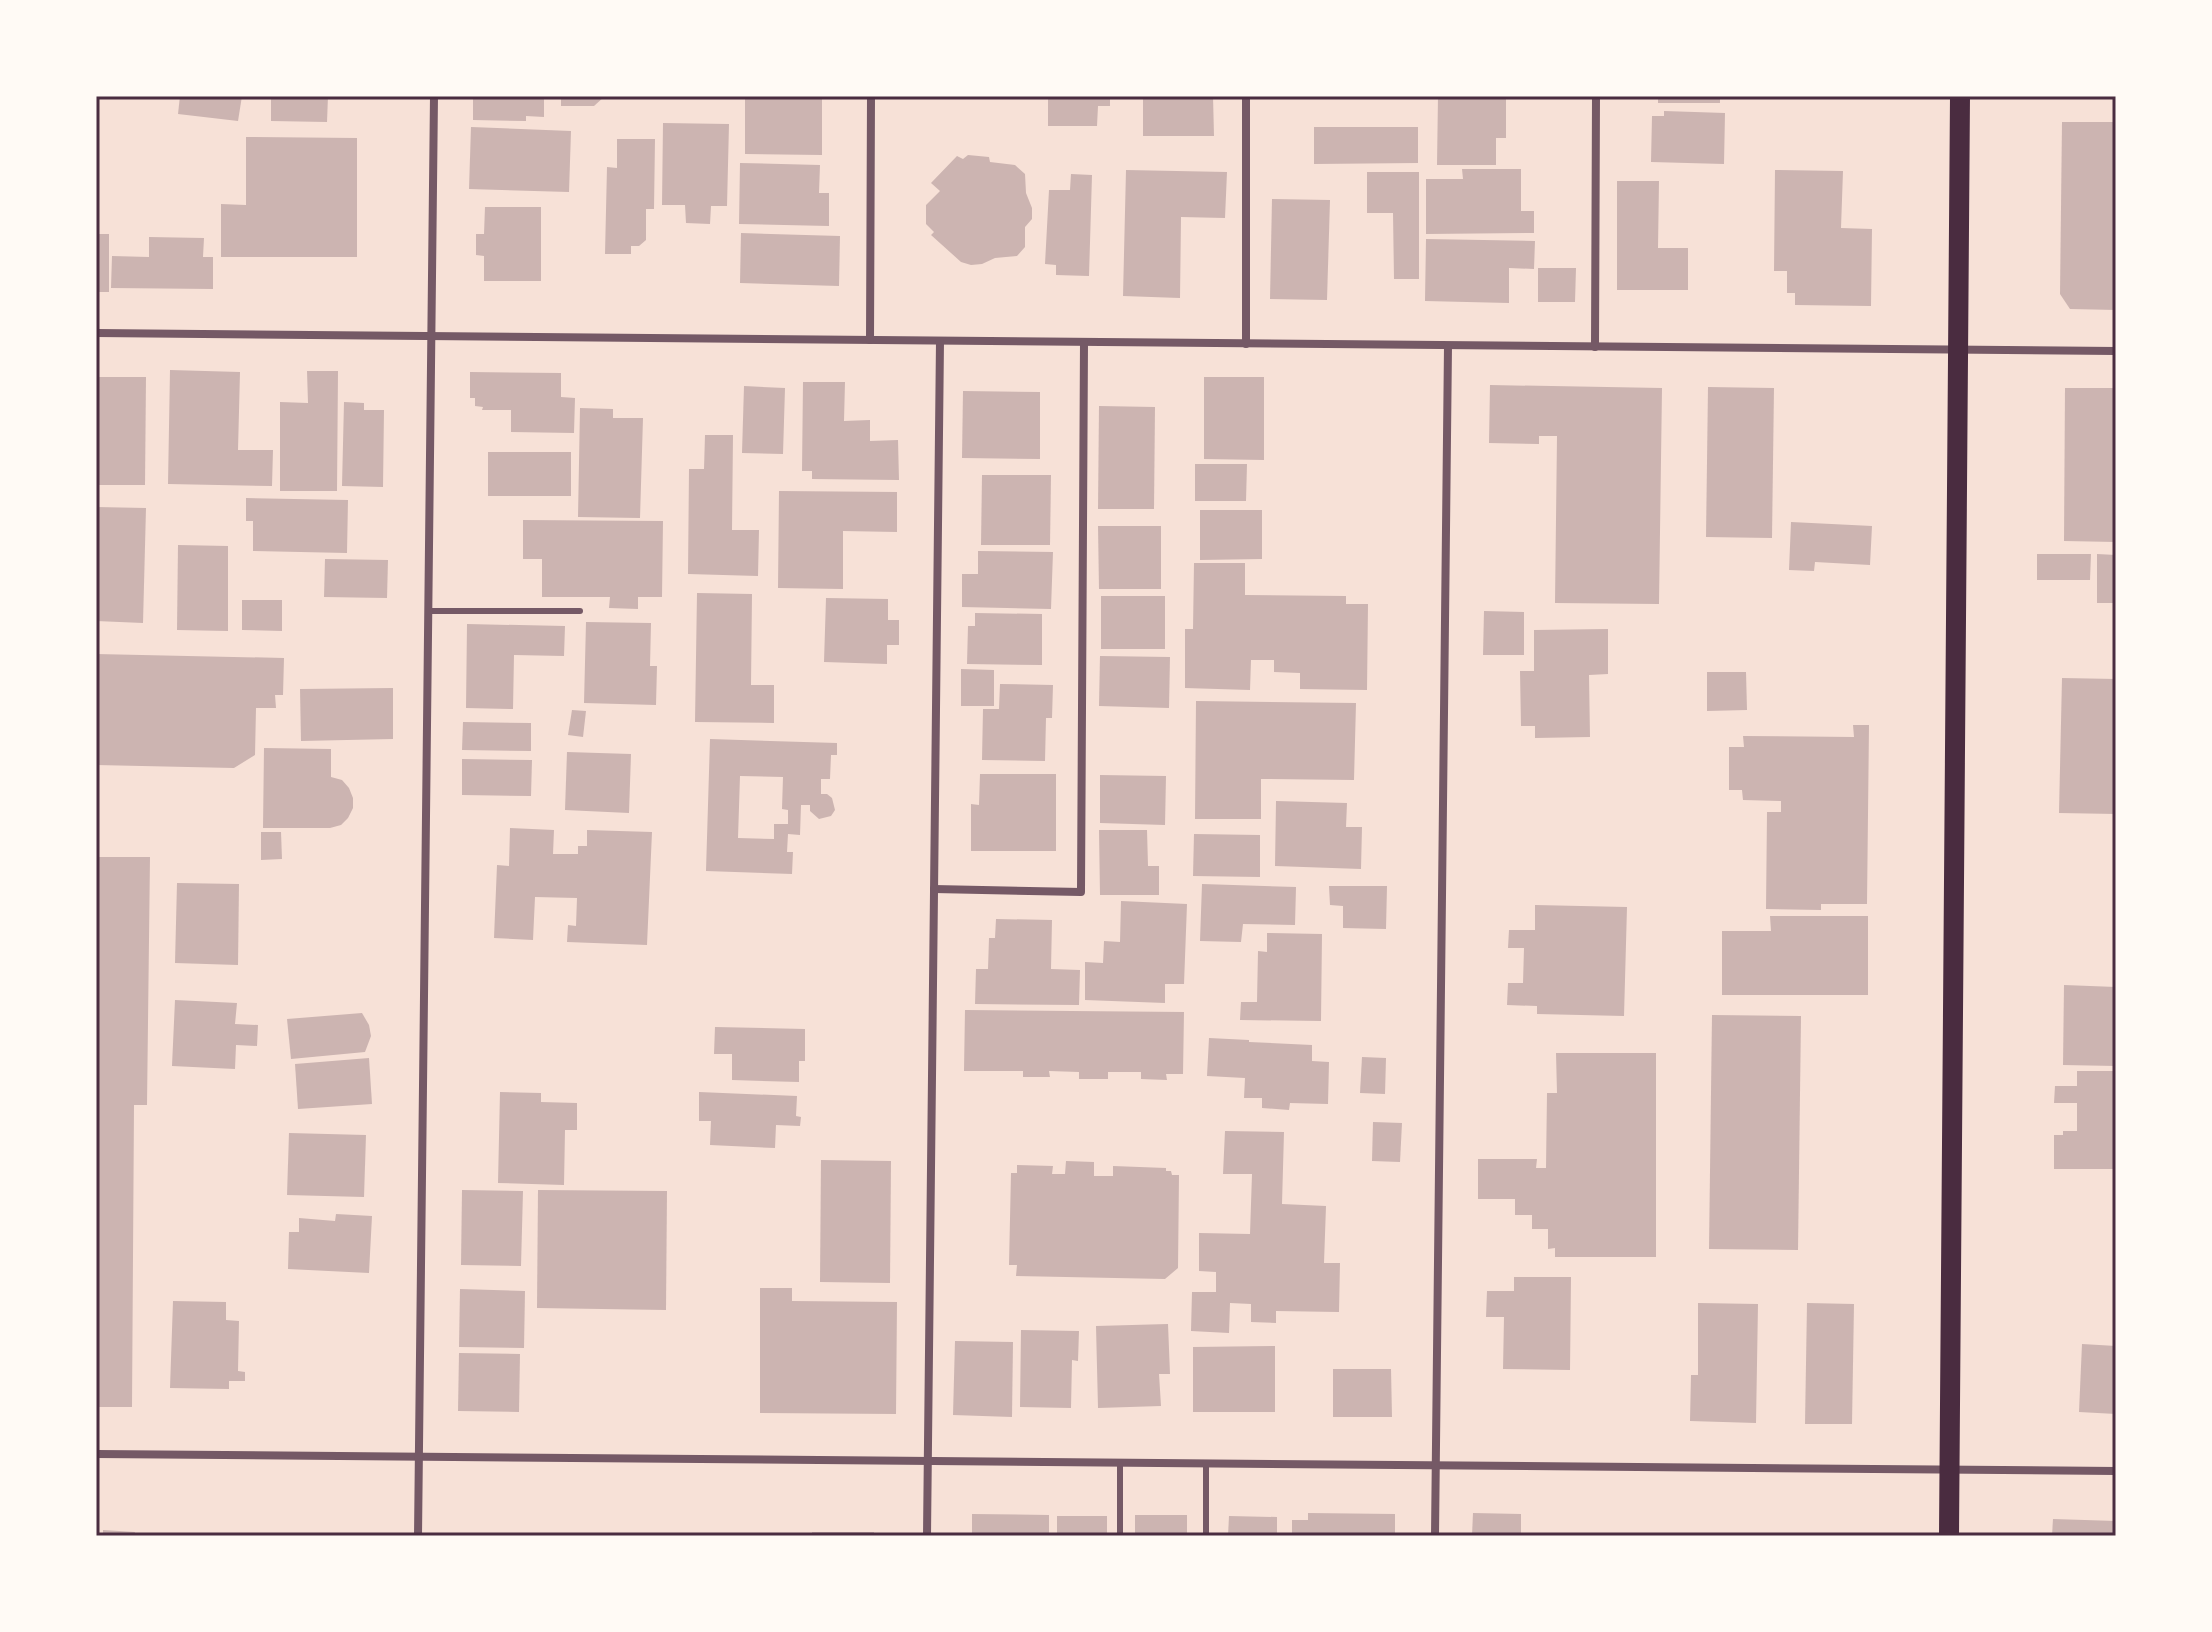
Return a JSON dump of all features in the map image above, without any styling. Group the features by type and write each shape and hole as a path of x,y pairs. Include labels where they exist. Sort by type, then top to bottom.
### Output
{"main road":[{"path":"1949,1536 1960,96"}],"street":[{"path":"418,1536 434,96"},
{"path":"870,340 871,96"},
{"path":"1246,96 1246,344"},
{"path":"1595,347 1596,96"},
{"path":"96,333 2116,351"},
{"path":"927,1536 940,341"},
{"path":"934,889 1081,892 1084,342"},
{"path":"1435,1536 1448,346"},
{"path":"96,1454 2116,1471"}],"lane":[{"path":"428,611 580,611"},
{"path":"1120,1463 1120,1536"},
{"path":"1206,1463 1206,1536"}],"building":[{"path":"180,96 242,96 238,121 178,114"},
{"path":"271,96 328,96 327,122 271,121"},
{"path":"473,96 544,96 544,117 526,116 526,121 473,120"},
{"path":"561,96 605,96 594,106 561,106"},
{"path":"745,96 822,96 822,155 745,154"},
{"path":"1048,96 1110,96 1110,106 1098,106 1097,126 1048,126"},
{"path":"1143,96 1213,96 1214,136 1143,136"},
{"path":"1438,96 1506,96 1506,138 1496,138 1496,165 1437,165"},
{"path":"1658,96 1720,96 1720,103 1658,103"},
{"path":"1664,111 1725,113 1724,164 1651,162 1652,116 1664,116"},
{"path":"2062,122 2116,122 2116,310 2070,309 2060,294"},
{"path":"663,123 729,124 727,206 711,206 710,224 686,223 685,205 662,205"},
{"path":"471,127 571,131 569,192 469,189"},
{"path":"1314,127 1418,127 1418,163 1314,164"},
{"path":"246,137 357,138 357,257 221,257 221,204 246,205"},
{"path":"617,139 655,139 654,209 646,209 646,240 639,246 631,246 631,254 605,254 607,167 617,168"},
{"path":"968,155 989,157 990,162 1015,165 1025,174 1032,219 1025,227 1025,247 1017,256 971,265 961,262 931,235 934,232 926,224 926,205 940,191 931,183 957,156 963,159"},
{"path":"740,163 820,165 819,193 829,193 829,226 739,224"},
{"path":"1462,169 1521,169 1521,211 1534,211 1534,233 1426,234 1426,179 1463,179"},
{"path":"1126,170 1227,172 1225,218 1181,217 1180,298 1123,296"},
{"path":"1775,170 1843,171 1841,228 1872,229 1871,306 1795,305 1795,293 1787,293 1787,271 1774,271"},
{"path":"1367,172 1419,172 1419,279 1394,279 1393,213 1367,213"},
{"path":"1071,174 1092,175 1089,276 1056,275 1056,265 1045,264 1049,190 1070,190"},
{"path":"1617,181 1659,181 1658,248 1688,248 1688,290 1617,290"},
{"path":"1272,199 1330,200 1327,300 1270,299"},
{"path":"485,207 541,207 541,281 484,281 484,256 476,255 476,234 484,234"},
{"path":"741,233 840,236 839,286 740,283"},
{"path":"96,234 109,234 109,292 96,292"},
{"path":"149,237 204,238 203,257 213,257 213,289 111,288 112,256 149,257"},
{"path":"1426,239 1535,241 1534,269 1509,268 1509,303 1425,301"},
{"path":"1538,268 1576,268 1575,302 1538,302"},
{"path":"170,370 240,372 238,450 273,450 272,486 168,484"},
{"path":"307,371 338,371 337,491 280,491 280,402 308,403"},
{"path":"470,372 561,373 561,397 575,398 574,433 511,432 511,410 482,410 483,407 475,406 475,398 470,398"},
{"path":"96,377 146,377 145,485 96,485"},
{"path":"1204,377 1264,377 1264,460 1204,459"},
{"path":"803,382 845,382 844,421 870,420 870,441 898,440 899,480 812,479 812,471 802,471"},
{"path":"1490,385 1662,388 1659,604 1555,603 1557,436 1539,436 1539,444 1489,443"},
{"path":"744,386 785,388 783,454 742,453"},
{"path":"1708,387 1774,388 1772,538 1706,537"},
{"path":"2065,388 2116,388 2116,542 2064,541"},
{"path":"963,391 1040,392 1040,459 962,458"},
{"path":"344,402 364,403 364,410 384,410 383,487 342,486"},
{"path":"1099,406 1155,407 1154,509 1098,509"},
{"path":"580,408 613,409 613,418 643,418 640,518 578,517"},
{"path":"705,435 733,435 732,530 759,530 758,576 688,574 689,469 704,469"},
{"path":"488,452 571,452 571,496 488,496"},
{"path":"1195,464 1247,464 1246,501 1195,501"},
{"path":"982,475 1051,475 1050,545 981,545"},
{"path":"779,491 897,492 897,532 843,531 843,589 778,588"},
{"path":"246,498 348,500 347,553 253,551 253,521 246,521"},
{"path":"96,507 146,508 143,623 96,621"},
{"path":"1200,510 1262,510 1262,559 1200,560"},
{"path":"523,520 663,521 662,597 638,597 638,609 609,608 610,597 542,597 542,559 523,559"},
{"path":"1791,522 1872,526 1870,565 1815,562 1814,571 1789,570"},
{"path":"1098,526 1161,526 1161,589 1099,589"},
{"path":"178,545 228,546 228,631 177,630"},
{"path":"978,551 1053,552 1051,609 962,607 962,574 978,574"},
{"path":"2037,554 2091,554 2090,580 2037,580"},
{"path":"2097,554 2116,555 2116,603 2097,603"},
{"path":"325,559 388,560 387,598 324,597"},
{"path":"1194,563 1245,563 1245,595 1346,596 1346,604 1368,604 1367,690 1300,689 1300,673 1274,672 1274,660 1251,660 1250,690 1185,688 1185,629 1193,629"},
{"path":"697,593 752,594 751,685 774,685 774,723 695,722"},
{"path":"1101,596 1165,596 1165,649 1101,649"},
{"path":"826,598 888,599 888,620 899,620 899,645 887,645 887,664 824,662"},
{"path":"242,600 282,600 282,631 242,630"},
{"path":"1484,611 1524,612 1524,655 1483,655"},
{"path":"975,613 1042,614 1042,665 967,664 968,626 975,626"},
{"path":"586,622 651,623 650,666 657,666 656,705 584,703"},
{"path":"467,624 565,626 564,656 514,655 513,709 466,708"},
{"path":"1608,629 1608,674 1589,675 1590,737 1535,738 1535,726 1521,726 1520,671 1534,671 1534,630"},
{"path":"96,654 284,658 283,695 275,695 276,708 256,708 255,755 234,768 96,765"},
{"path":"1100,656 1170,657 1169,708 1099,706"},
{"path":"961,669 994,670 994,706 961,706"},
{"path":"1707,672 1746,672 1747,710 1707,711"},
{"path":"2062,678 2116,679 2116,814 2059,813"},
{"path":"1000,684 1053,685 1052,718 1046,718 1045,761 982,760 983,709 999,709"},
{"path":"393,688 393,739 301,741 300,689"},
{"path":"1196,701 1356,703 1354,780 1261,779 1261,819 1195,819"},
{"path":"572,710 586,711 583,737 568,735"},
{"path":"463,722 531,723 531,751 462,750"},
{"path":"1853,725 1869,725 1867,904 1821,904 1821,910 1766,909 1767,812 1781,812 1781,801 1743,800 1742,790 1729,790 1729,747 1744,747 1743,736 1854,737"},
{"path":"710,739 837,743 837,755 831,755 830,779 821,779 821,794 832,798 835,810 831,816 819,819 810,811 810,805 801,805 800,835 788,834 787,852 793,852 792,874 706,871","holes":["740,776 783,777 782,809 788,810 788,824 774,824 774,839 738,838"]},
{"path":"264,748 331,749 331,777 342,780 353,798 353,808 348,818 341,825 330,828 263,828"},
{"path":"567,752 631,754 629,813 565,810"},
{"path":"462,759 532,760 531,796 462,795"},
{"path":"980,774 1056,774 1056,851 971,851 971,804 979,805"},
{"path":"1100,775 1166,776 1165,825 1100,823"},
{"path":"1276,801 1347,803 1346,827 1362,827 1361,869 1275,866"},
{"path":"510,828 554,830 553,854 578,854 578,846 587,846 587,830 652,832 647,945 567,942 568,925 576,926 577,898 535,897 533,940 494,938 497,865 509,866"},
{"path":"1099,830 1147,830 1148,866 1159,866 1159,895 1100,895"},
{"path":"261,832 281,832 282,859 261,860"},
{"path":"1194,834 1260,835 1260,877 1193,876"},
{"path":"96,857 150,857 147,1105 134,1105 132,1407 96,1407"},
{"path":"177,883 239,884 238,965 175,963"},
{"path":"1202,884 1296,887 1295,925 1243,924 1241,942 1200,941"},
{"path":"1329,886 1387,886 1386,929 1343,928 1343,906 1330,905"},
{"path":"1121,901 1187,904 1184,984 1165,984 1165,1003 1085,1000 1085,962 1103,963 1104,941 1120,942"},
{"path":"1535,905 1627,907 1624,1016 1537,1014 1537,1006 1507,1005 1508,983 1523,983 1524,948 1508,948 1509,930 1535,930"},
{"path":"1770,916 1868,916 1868,995 1722,995 1722,931 1771,931"},
{"path":"996,919 1052,920 1051,969 1080,970 1079,1005 975,1004 976,969 988,969 989,938 995,938"},
{"path":"1267,933 1322,934 1321,1021 1240,1020 1241,1002 1257,1002 1258,951 1267,952"},
{"path":"2064,985 2116,987 2116,1066 2063,1065"},
{"path":"175,1000 237,1003 235,1024 258,1025 257,1046 236,1045 235,1069 172,1066"},
{"path":"965,1010 1184,1012 1183,1074 1166,1074 1167,1080 1141,1079 1141,1072 1108,1072 1108,1079 1079,1079 1079,1072 1049,1071 1050,1077 1023,1077 1023,1071 964,1071"},
{"path":"362,1013 371,1036 365,1052 291,1059 287,1019"},
{"path":"1712,1015 1801,1016 1798,1250 1709,1249"},
{"path":"715,1027 805,1029 805,1061 799,1061 799,1082 732,1080 732,1054 714,1054"},
{"path":"1209,1038 1312,1045 1312,1061 1329,1062 1328,1104 1290,1103 1289,1110 1262,1108 1262,1098 1244,1098 1245,1078 1207,1076"},
{"path":"1556,1053 1656,1053 1656,1257 1555,1257 1555,1248 1548,1249 1548,1229 1532,1229 1532,1215 1515,1215 1515,1199 1478,1199 1478,1159 1537,1159 1536,1168 1546,1168 1547,1093 1557,1093"},
{"path":"1362,1057 1386,1058 1385,1094 1360,1093"},
{"path":"369,1058 372,1104 298,1109 295,1064"},
{"path":"2077,1071 2116,1071 2116,1169 2054,1169 2054,1135 2077,1131 2077,1103 2054,1103 2055,1086 2077,1086"},
{"path":"500,1092 541,1093 541,1102 577,1103 577,1130 565,1130 564,1185 498,1183"},
{"path":"699,1092 797,1096 796,1116 801,1117 800,1126 776,1125 775,1148 710,1145 711,1121 699,1121"},
{"path":"1373,1122 1402,1123 1400,1162 1372,1161"},
{"path":"1225,1131 1284,1132 1282,1204 1326,1206 1324,1263 1340,1263 1339,1312 1276,1311 1276,1323 1251,1322 1251,1304 1230,1303 1229,1333 1191,1331 1192,1292 1216,1292 1216,1272 1199,1271 1199,1233 1250,1234 1252,1174 1223,1174"},
{"path":"289,1133 366,1135 364,1197 287,1195"},
{"path":"821,1160 891,1161 890,1283 820,1282"},
{"path":"1066,1161 1094,1162 1094,1176 1113,1176 1113,1166 1166,1168 1172,1175 1179,1175 1178,1268 1165,1279 1016,1276 1017,1265 1009,1265 1011,1173 1017,1173 1017,1165 1053,1166 1052,1174 1065,1174"},
{"path":"462,1190 523,1191 521,1266 461,1265"},
{"path":"538,1190 667,1191 666,1310 537,1308"},
{"path":"336,1214 372,1216 369,1273 288,1269 289,1232 299,1232 299,1218 335,1221"},
{"path":"1514,1277 1571,1277 1570,1370 1503,1369 1504,1317 1486,1317 1487,1291 1514,1291"},
{"path":"760,1288 792,1288 792,1301 897,1302 896,1414 760,1413"},
{"path":"460,1289 525,1291 524,1348 459,1347"},
{"path":"173,1301 226,1302 226,1320 239,1321 238,1371 245,1372 245,1381 229,1381 229,1389 170,1388"},
{"path":"1698,1303 1758,1304 1756,1423 1690,1421 1691,1375 1698,1375"},
{"path":"1807,1303 1854,1304 1852,1424 1805,1424"},
{"path":"1168,1324 1170,1374 1159,1374 1161,1406 1098,1408 1096,1326"},
{"path":"1021,1330 1079,1331 1078,1361 1072,1360 1071,1408 1020,1407"},
{"path":"955,1341 1013,1342 1012,1417 953,1415"},
{"path":"2082,1344 2116,1346 2116,1414 2079,1412"},
{"path":"1275,1346 1275,1412 1193,1412 1193,1347"},
{"path":"459,1353 520,1354 519,1412 458,1411"},
{"path":"1333,1369 1391,1369 1392,1417 1333,1417"},
{"path":"1308,1513 1395,1514 1395,1536 1292,1536 1292,1520 1308,1520"},
{"path":"1473,1513 1521,1514 1521,1536 1472,1536"},
{"path":"972,1514 1049,1515 1049,1536 972,1536"},
{"path":"1135,1515 1187,1515 1187,1536 1135,1536"},
{"path":"1057,1516 1107,1516 1107,1536 1057,1536"},
{"path":"1229,1516 1277,1517 1277,1536 1228,1536"},
{"path":"2053,1519 2116,1521 2116,1536 2052,1536"},
{"path":"103,1530 135,1532 134,1536 103,1536"},
{"path":"812,1532 874,1532 874,1536 812,1536"}]}
